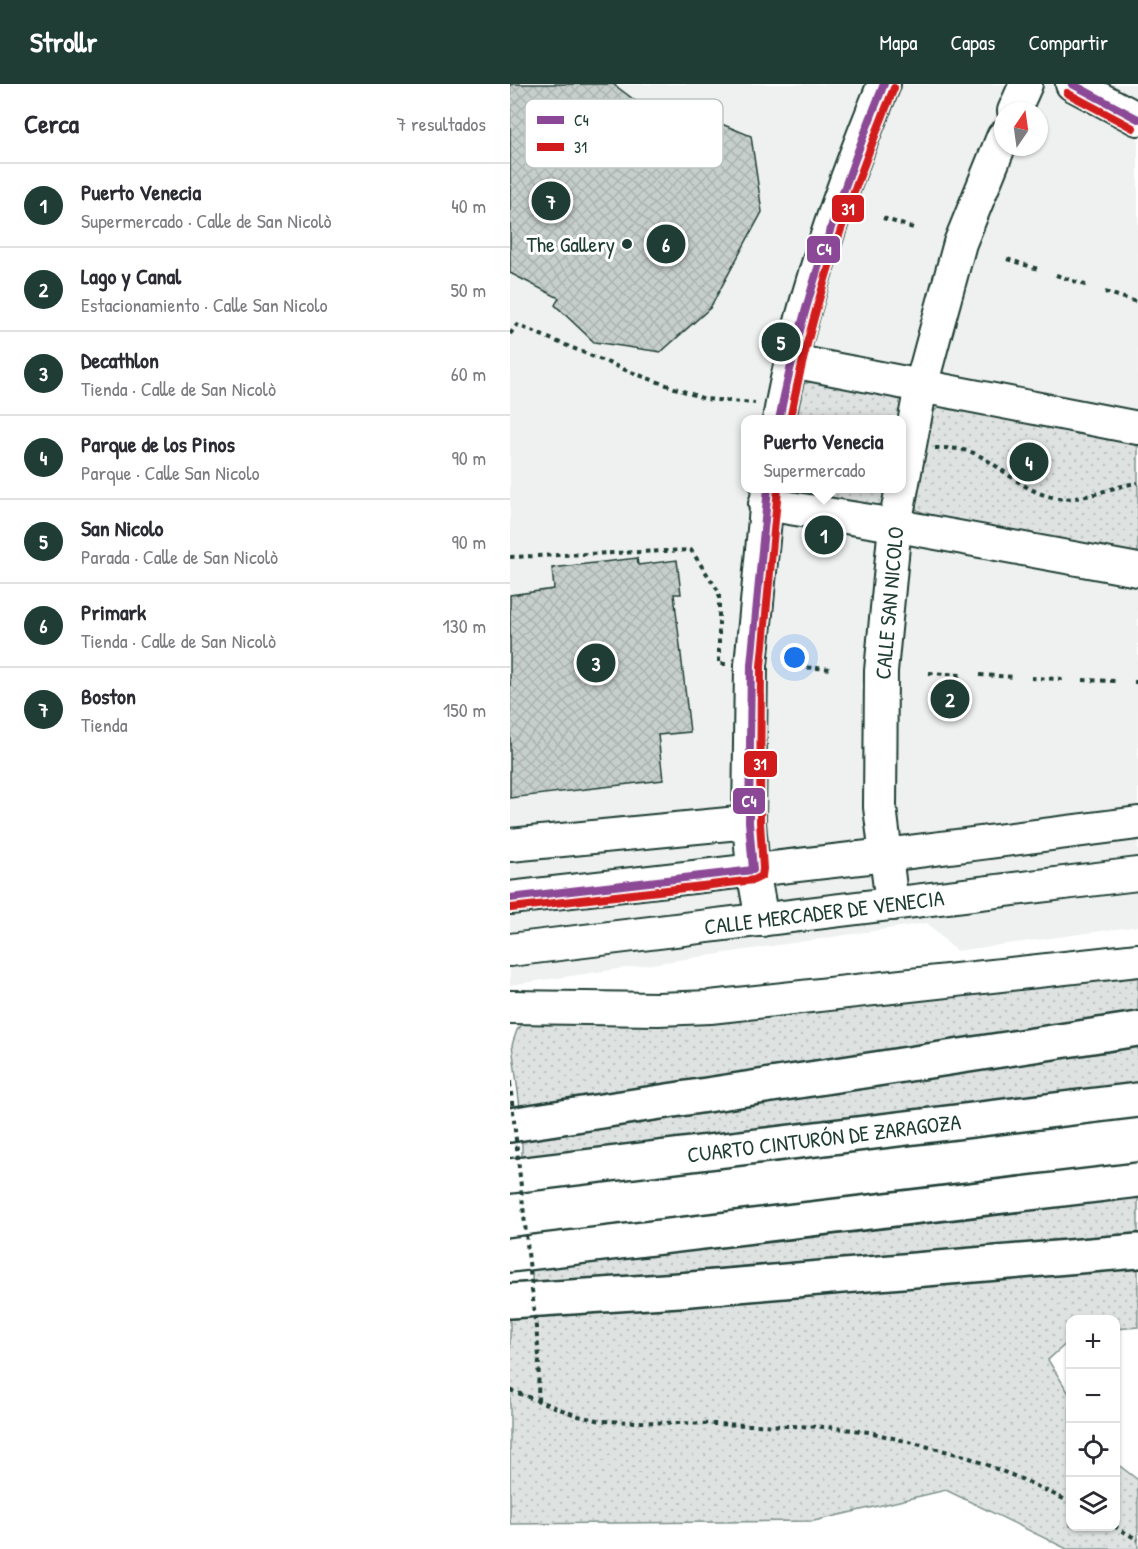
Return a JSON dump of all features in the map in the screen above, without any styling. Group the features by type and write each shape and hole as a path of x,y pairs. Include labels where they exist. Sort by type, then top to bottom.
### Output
{"highway":[{"path":"510,1125 1138,1029"},
{"name":"CUARTO CINTURÓN DE ZARAGOZA","path":"510,1176 1138,1100"},
{"path":"510,1255 1138,1180"},
{"path":"510,1301 679,1290 1138,1251"}],"street":[{"path":"781,412 809,296 838,203 884,84"},
{"path":"1018,102 1026,84"},
{"path":"1072,84 1138,119"},
{"name":"CALLE SAN NICOLO","path":"906,469 921,386 960,243 995,156"},
{"path":"792,361 1138,428"},
{"name":"CALLE SAN NICOLO","path":"892,904 880,807 881,671 896,525 902,493"},
{"path":"762,920 753,870 749,822 751,665 766,496 896,525 1138,570"},
{"path":"510,845 749,822"},
{"path":"510,898 886,855 1138,823"},
{"name":"CALLE MERCADER DE VENECIA","path":"510,950 1138,874"},
{"path":"510,1007 658,1009 710,1007 1138,960"}],"path":[{"path":"883,218 916,229"},
{"path":"1008,259 1038,269"},
{"path":"1056,275 1088,286"},
{"path":"1105,292 1137,302"},
{"path":"510,334 517,325 628,371 705,399 781,412"},
{"path":"909,452 929,448 961,449 980,455 1024,487 1053,498 1071,499 1138,483"},
{"path":"510,557 691,550 719,591 719,664"},
{"path":"798,667 833,669"},
{"path":"929,673 962,675"},
{"path":"980,675 1014,677"},
{"path":"1031,678 1066,679"},
{"path":"1083,680 1117,681"},
{"path":"510,1082 538,1356 538,1401"},
{"path":"510,1390 578,1416 602,1422 827,1427 869,1432 965,1456 1066,1500"},
{"path":"1120,1530 1138,1540"}],"shaded area":[{"path":"510,84 1138,84 1138,926 956,951 927,923 510,985"},
{"path":"818,380 895,395 903,403 902,415 790,415 803,384"},
{"path":"944,403 1138,436 1138,554 929,515 917,510 913,500 931,414"},
{"path":"791,493 888,493 882,503 873,508"},
{"path":"1138,960 1138,1100 522,1175 522,1123 512,1045 517,1030 524,1023 549,1017"},
{"path":"1138,1180 1138,1327 1120,1329 1120,1315 1066,1315 1066,1344 1048,1360 1066,1389 1066,1531 1120,1531 1120,1466 1138,1480 1138,1549 1067,1549 946,1490 814,1521 510,1524 510,1301 532,1293 532,1253"}],"building":[{"name":"The Gallery","path":"510,84 613,84 633,99 525,99 525,168 723,168 723,125 751,136 762,212 710,308 661,352 594,342 555,305 559,298 510,273"},
{"path":"637,558 638,565 677,560 681,594 674,594 690,732 658,735 663,780 510,798 510,595 554,589 552,568"}],"transit line":[{"name":"C4","path":"780,415 799,334 824,249 852,166 884,84"},
{"name":"C4","path":"1072,84 1138,119"},
{"name":"31","path":"791,415 809,335 834,251 862,169 894,88"},
{"name":"31","path":"1067,93 1133,128"},
{"name":"C4","path":"510,898 753,870 749,822 751,665 768,493"},
{"name":"31","path":"511,908 754,880 762,876 761,666 778,493"}],"place":[{"name":"Boston","path":"551,201"},
{"name":"The Gallery","path":"627,244"},
{"name":"Primark","path":"666,244"},
{"name":"San Nicolo","path":"781,342"},
{"name":"Parque de los Pinos","path":"1029,462"},
{"name":"Puerto Venecia","path":"824,535"},
{"name":"Decathlon","path":"596,663"},
{"name":"Lago y Canal","path":"950,699"}]}
